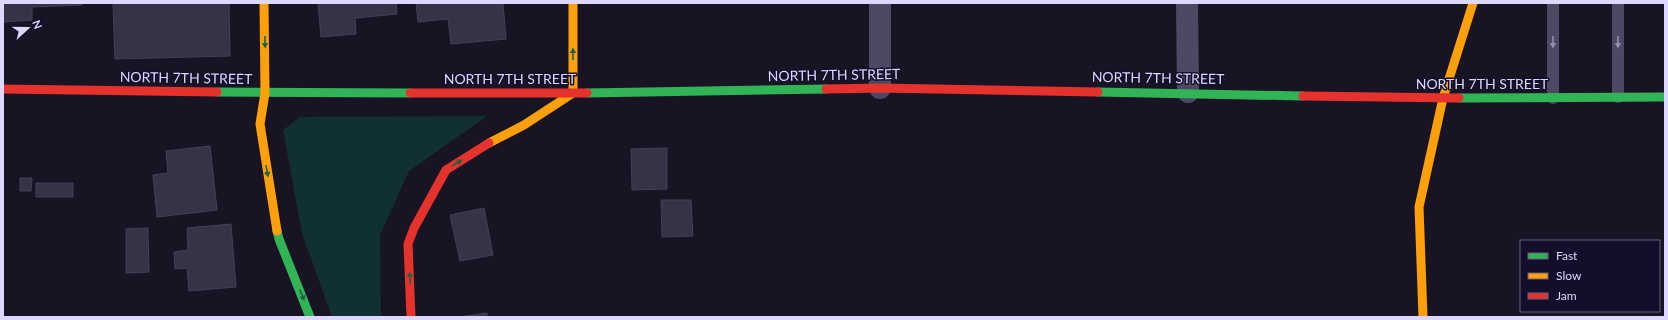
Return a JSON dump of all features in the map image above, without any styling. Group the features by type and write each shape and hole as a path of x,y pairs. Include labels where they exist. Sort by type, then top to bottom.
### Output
{"street":[{"path":"264,3 265,93 260,124 279,239 310,317"},
{"path":"411,317 408,244 414,228 446,170 498,138 524,125 573,93 573,3"},
{"path":"880,3 880,88"},
{"path":"1188,3 1188,92"},
{"path":"1423,317 1419,207 1444,98 1473,3"},
{"name":"NORTH 7TH STREET","path":"3,89 265,93 573,93 880,88 1188,92 1444,98 1665,97"}],"lane":[{"path":"1552,3 1552,98"},
{"path":"1618,3 1618,97"}],"green space":[{"path":"487,116 409,171 380,235 381,317 332,317 302,233 283,130 300,117"}],"building":[{"path":"3,3 82,3 82,5 32,7 32,20 3,22"},
{"path":"229,3 230,56 115,59 113,4"},
{"path":"318,3 396,3 397,14 355,18 356,34 321,37"},
{"path":"416,3 503,3 506,39 451,44 448,19 418,22"},
{"path":"210,146 217,210 157,217 153,175 168,173 166,151"},
{"path":"667,148 667,189 632,190 631,149"},
{"path":"20,178 32,178 31,191 20,191"},
{"path":"36,183 73,183 73,197 36,197"},
{"path":"661,200 691,200 693,236 662,237"},
{"path":"484,208 493,255 460,261 450,215"},
{"path":"231,224 236,287 189,291 187,268 175,269 174,252 188,250 187,228"},
{"path":"148,228 149,272 126,273 126,229"},
{"path":"487,313 487,317 459,317"}],"traffic: fast":[{"path":"587,93 826,89"},
{"path":"217,92 410,93"},
{"path":"1098,92 1303,96"},
{"path":"1459,98 1665,97"},
{"path":"277,231 310,317"}],"traffic: slow":[{"path":"264,3 265,93 260,124 277,231"},
{"path":"489,143 524,125 573,93 573,3"},
{"path":"1423,317 1419,207 1443,98 1473,3"}],"traffic: jam":[{"path":"826,89 880,88 1098,92"},
{"path":"3,89 217,92"},
{"path":"410,93 587,93"},
{"path":"1303,96 1459,98"},
{"path":"411,317 408,244 414,228 446,170 489,143"}]}
